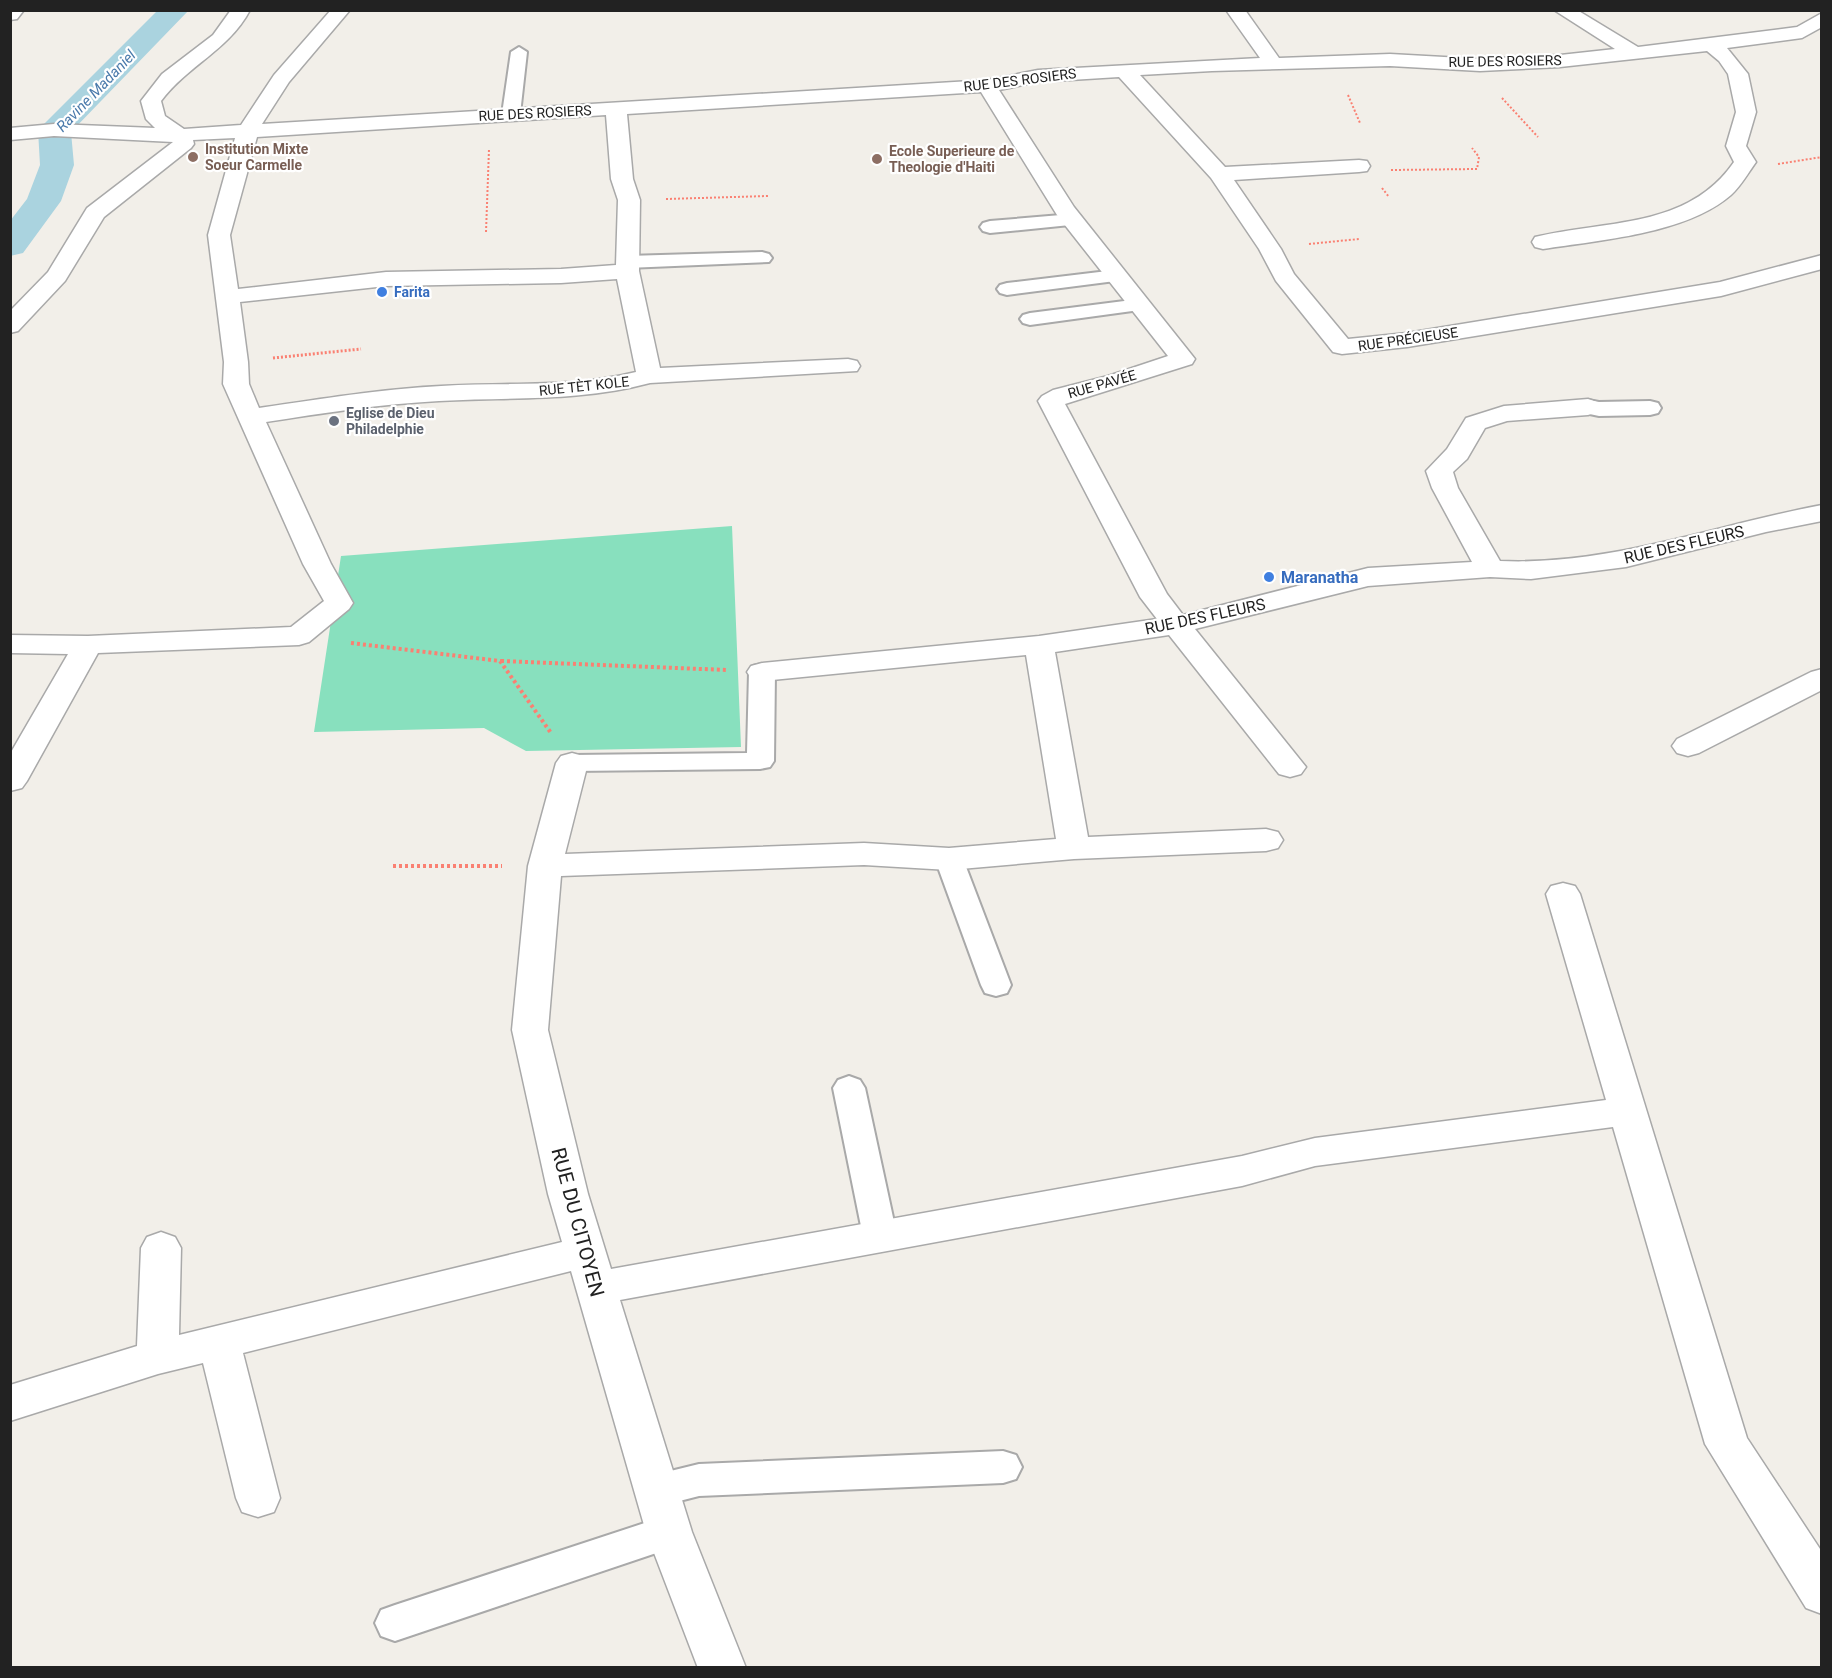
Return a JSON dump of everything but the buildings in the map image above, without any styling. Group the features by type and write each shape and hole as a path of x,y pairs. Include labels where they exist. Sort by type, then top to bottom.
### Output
{"street":[{"path":"10,15 15,10"},
{"path":"10,326 57,276 95,213 184,144 180,135 156,119 151,101 171,76 203,54 234,25 241,10"},
{"path":"10,644 88,645 299,636 339,603 317,564 236,384 236,362 219,235 248,130 281,79 340,10"},
{"path":"1235,10 1273,63"},
{"path":"1563,10 1633,52"},
{"name":"RUE DES ROSIERS","path":"10,134 54,130 180,135 987,86 1038,75 1124,70 1390,60 1480,65 1560,61 1711,45 1802,32 1816,21"},
{"path":"1543,242 1637,226 1681,215 1721,192 1745,162 1736,146 1746,112 1738,74 1726,57 1711,45"},
{"name":"RUE PRÉCIEUSE","path":"1124,70 1219,174 1270,249 1284,276 1342,347 1418,338 1721,289 1821,262"},
{"name":"RUE PAVÉE","path":"987,86 1073,220 1183,359 1117,381 1062,394 1051,401 1154,597 1290,767"},
{"name":"RUE TÈT KOLE","path":"249,417 413,395 554,390 625,384 649,376 627,267 629,200 622,179 616,109"},
{"path":"1219,174 1359,166"},
{"path":"226,297 386,279 550,276 627,267"},
{"path":"649,376 848,366"},
{"path":"1490,569 1445,489 1439,471 1458,453 1475,423 1504,414 1588,407"},
{"name":"RUE DES FLEURS","path":"762,672 899,661 940,654 1039,645 1177,625 1368,577 1490,569 1531,571 1626,559 1766,524 1821,513"},
{"path":"11,781 88,645"},
{"path":"1039,645 1052,731 1074,848"},
{"path":"1688,746 1821,678"},
{"name":"RUE DU CITOYEN","path":"572,763 545,866 530,1030 568,1194 656,1490 669,1532 722,1668"},
{"path":"545,866 864,854 949,859 1074,848 1266,840"},
{"path":"1563,894 1726,1444 1821,1593"},
{"path":"10,1403 158,1357 219,1342 590,1270 880,1236 1242,1171 1315,1152 1627,1111"},
{"path":"158,1357 161,1248"},
{"path":"219,1342 258,1498"}],"lane":[{"path":"501,115 519,52"},
{"path":"990,227 1073,220"},
{"path":"627,267 762,258"},
{"path":"1007,289 1116,276"},
{"path":"1030,319 1140,305"},
{"path":"1588,407 1599,409 1650,408"},
{"path":"572,763 760,761 762,672"},
{"path":"949,859 996,985"},
{"path":"849,1088 880,1236"},
{"path":"656,1490 699,1479 1003,1467"},
{"path":"395,1623 669,1532"}],"path":[{"path":"1480,65 1508,107 1538,137"},
{"path":"486,232 487,169 501,115"},
{"path":"1359,166 1381,170 1477,169 1479,157 1472,148"},
{"path":"1741,167 1821,158"},
{"path":"629,200 768,196"},
{"path":"1270,249 1359,239"},
{"path":"236,362 361,349"},
{"path":"299,636 500,661 762,672"},
{"path":"500,661 572,763"},
{"path":"393,866 545,866"}],"green space":[{"path":"732,526 741,747 526,751 484,728 314,732 341,556"}],"waterway":[{"name":"Ravine Madaniel","path":"10,245 44,201 57,165 54,130 175,10"}],"place":[{"name":"Institution Mixte Soeur Carmelle","path":"193,157"},
{"name":"Ecole Superieure de Theologie d'Haiti","path":"877,159"},
{"name":"Farita","path":"382,292"},
{"name":"Eglise de Dieu Philadelphie","path":"334,421"},
{"name":"Maranatha","path":"1269,577"}]}
